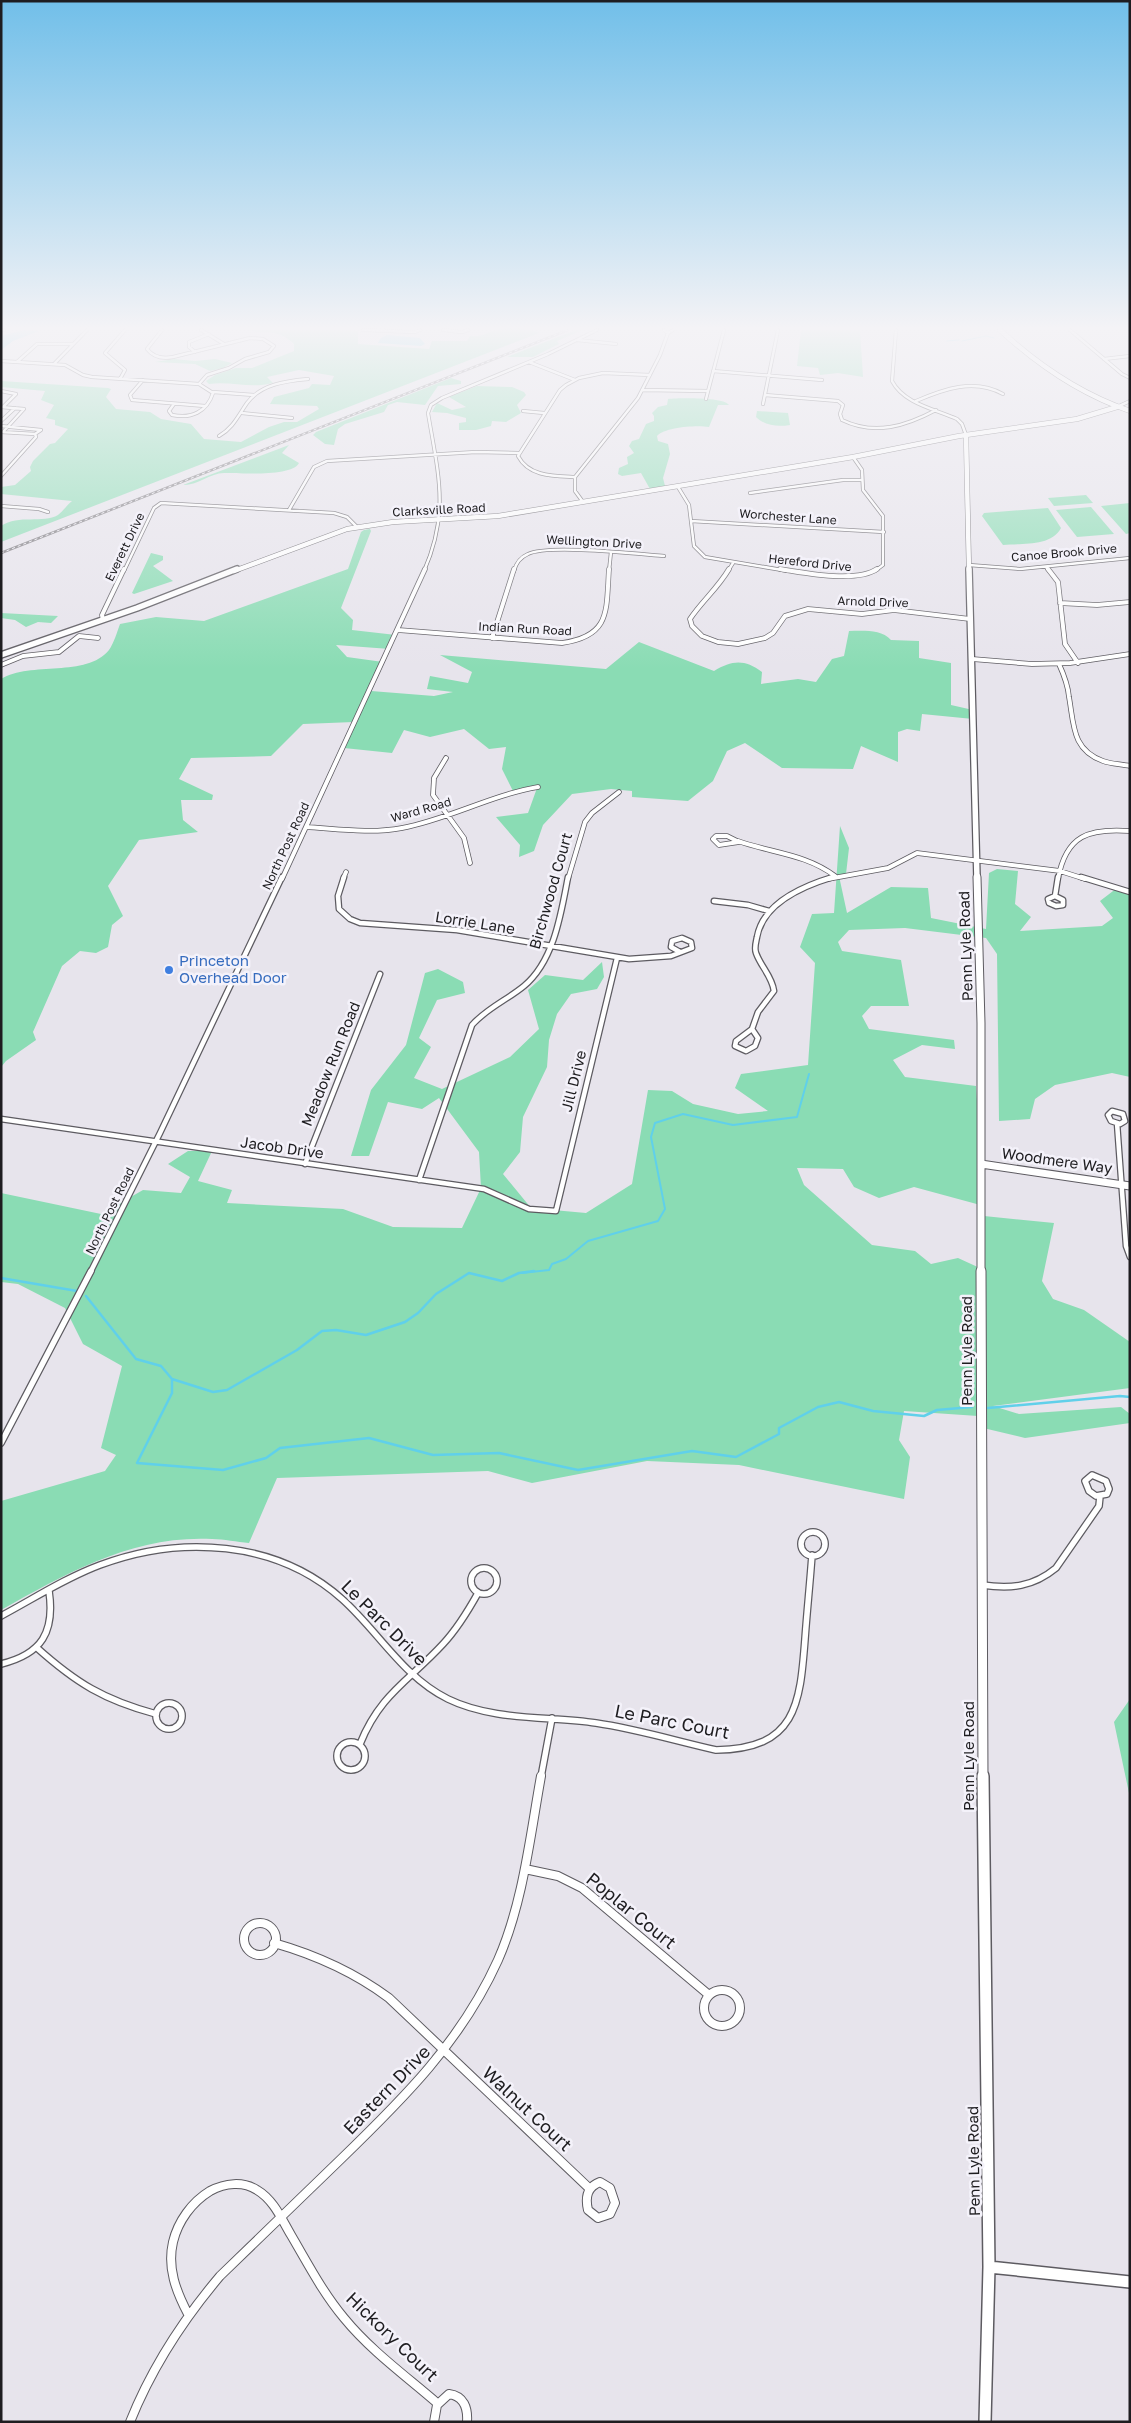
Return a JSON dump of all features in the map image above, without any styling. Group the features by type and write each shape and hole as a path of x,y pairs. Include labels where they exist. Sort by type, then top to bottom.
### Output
{"street":[{"path":"2,475 31,443"},
{"name":"North Post Road","path":"1,1442 59,1336 155,1143 398,630 428,559 440,520 433,443"},
{"path":"524,443 518,453 520,462 534,471 575,477"},
{"path":"583,502 575,491 575,477 603,443"},
{"name":"Clarksville Road","path":"1,655 103,620 316,539 357,527 400,521 486,518 853,458 926,443"},
{"name":"Penn Lyle Road","path":"966,443 981,973 981,1585 989,2267 985,2422"},
{"path":"289,510 314,467 324,461 435,454 518,453"},
{"name":"Hereford Drive","path":"733,563 818,574 865,575 875,572 883,565 884,532 882,512 865,494 862,467 853,458"},
{"path":"750,493 762,493 843,480 862,480"},
{"path":"678,487 688,500 694,546 698,552 710,558 733,563"},
{"name":"Everett Drive","path":"103,620 102,616 110,597 156,506 172,502 341,514 348,517 357,527"},
{"path":"1,506 38,509 48,512"},
{"name":"Worchester Lane","path":"691,521 884,532"},
{"name":"Wellington Drive","path":"492,638 516,562 521,557 546,549 664,556"},
{"name":"Indian Run Road","path":"398,630 568,643 580,641 594,634 600,628 608,593 611,552"},
{"name":"Canoe Brook Drive","path":"969,565 1020,569 1130,558"},
{"name":"Arnold Drive","path":"733,563 721,583 701,602 690,619 692,626 697,632 718,642 738,644 760,640 773,633 785,616 808,610 862,614 894,610 970,619"},
{"path":"1046,566 1058,582 1065,644 1078,663"},
{"path":"1060,602 1097,605 1130,602"},
{"path":"1,665 23,656 59,652 79,636 98,638"},
{"path":"972,659 1059,664 1078,663 1130,654"},
{"path":"1059,664 1067,680 1075,741 1094,757 1130,766"},
{"path":"446,758 434,778 432,789 435,800 464,838 470,863"},
{"name":"Ward Road","path":"306,827 388,830 411,826 507,793 538,787"},
{"name":"Birchwood Court","path":"419,1180 472,1026 485,1011 528,982 539,969 551,946 583,828 592,813 619,792"},
{"path":"1056,896 1066,850 1081,838 1102,831 1130,831"},
{"path":"738,840 736,844 722,846 713,839 723,836 738,840 763,849 803,856 824,867 835,876"},
{"path":"752,1029 756,1034 758,1042 748,1051 740,1050 735,1044 752,1029 758,1012 774,992 773,982 756,951 762,922 769,912 799,890 835,876 895,866 913,853 1060,871 1130,892"},
{"name":"Lorrie Lane","path":"346,872 336,900 342,914 353,921 368,925 439,928 617,958 654,958 680,952"},
{"path":"714,901 748,905 769,912"},
{"path":"682,938 692,942 690,950 680,952 671,947 672,941 682,938"},
{"name":"Jill Drive","path":"556,1211 617,958"},
{"name":"Meadow Run Road","path":"305,1164 380,974"},
{"name":"Jacob Drive","path":"1,1119 155,1143 484,1189 529,1208 556,1211"},
{"path":"1117,1124 1126,1185 1126,1246 1130,1257"},
{"name":"Woodmere Way","path":"981,1164 1126,1185"},
{"path":"981,1585 1016,1588 1028,1586 1048,1576 1056,1568 1099,1506 1100,1496"},
{"name":"Le Parc Drive","path":"1,1616 94,1567 142,1552 196,1546 241,1550 278,1560 296,1568 331,1590 411,1672 438,1694 464,1706 552,1718"},
{"name":"Le Parc Court","path":"552,1718 613,1726 716,1750 745,1749 769,1739 788,1722 799,1698 812,1555"},
{"path":"486,1569 493,1572 497,1579 495,1587 486,1594 478,1593 471,1585 474,1574 486,1569"},
{"path":"1,1664 16,1660 36,1647 48,1632 52,1613 49,1591"},
{"path":"360,1744 375,1712 388,1695 438,1649 457,1628 478,1593"},
{"path":"36,1647 69,1677 86,1689 126,1706 156,1714"},
{"path":"172,1703 178,1705 182,1712 180,1722 168,1730 157,1726 156,1714 163,1705 172,1703"},
{"name":"Eastern Drive","path":"130,2422 151,2374 188,2314 220,2276 404,2098 444,2052 475,2004 498,1959 510,1927 525,1868 552,1718"},
{"path":"347,1743 360,1744 365,1752 361,1766 352,1770 343,1769 338,1761 339,1751 347,1743"},
{"name":"Poplar Court","path":"525,1868 558,1876 582,1888 709,1995"},
{"path":"263,1923 268,1924 275,1932 274,1944 269,1952 257,1956 252,1955 246,1947 246,1937 252,1927 263,1923"},
{"name":"Walnut Court","path":"274,1944 322,1958 347,1969 389,1998 589,2188"},
{"path":"719,1989 727,1990 734,1996 739,2009 738,2015 732,2024 720,2026 711,2021 705,2008 709,1995 719,1989"},
{"path":"604,2183 613,2193 613,2209 604,2217 593,2216 588,2210 586,2197 589,2188 594,2184 604,2183"},
{"name":"Hickory Court","path":"188,2314 174,2288 170,2258 178,2227 193,2204 215,2188 240,2184 252,2187 262,2193 281,2217 330,2300 345,2320 437,2402"},
{"path":"989,2267 1130,2282"},
{"name":"Hickory Court","path":"434,2422 437,2402 450,2394 460,2396 466,2404 467,2422"}],"green space":[{"path":"256,443 1,542 1,526 15,520 52,518 58,515 72,501 1,494 1,487 15,485 31,471 30,467 33,461 50,444"},
{"path":"631,443 668,444 670,454 663,478 665,486 650,489 641,473 622,476 618,474 619,468 628,464 627,457 634,453 629,446"},
{"path":"289,445 282,453 299,463 287,470 265,473 224,473 183,485"},
{"path":"1086,495 1093,503 1054,506 1048,498"},
{"path":"1130,503 1130,533 1126,534 1101,506"},
{"path":"1091,507 1114,534 1077,537 1056,510"},
{"path":"1048,508 1061,528 1050,538 1035,543 1003,545 982,516 984,513"},
{"path":"370,529 371,531 341,608 353,620 352,630 396,635 390,649 336,645 347,657 383,662 371,691 434,696 453,692 427,689 430,676 468,683 472,672 440,655 606,669 639,642 714,671 733,663 750,665 762,672 761,684 798,679 816,682 832,659 844,656 849,631 866,631 877,632 891,640 919,641 919,658 951,663 951,705 973,710 973,719 922,714 920,731 907,729 898,732 898,762 861,746 853,769 782,768 745,743 727,751 713,781 688,801 632,797 632,791 611,789 572,794 543,825 534,851 519,857 520,845 496,817 528,813 537,788 513,791 502,769 506,747 489,749 464,729 430,737 404,730 392,753 344,748 354,722 303,724 271,756 191,758 179,779 213,795 212,800 181,800 183,820 198,832 139,840 108,886 123,916 112,925 108,947 96,953 80,951 62,966 33,1032 36,1040 6,1061 1,1067 1,679 27,671 73,667 99,659 111,647 120,624 156,617 204,621 348,569 361,532"},
{"path":"151,553 163,556 163,560 153,566 173,581 134,594 132,593"},
{"path":"1,613 58,616 51,623 38,622 26,627 15,620 1,618"},
{"path":"840,826 849,848 846,874 839,876 847,913 891,887 928,888 931,918 986,929 989,873 997,869 1018,871 1015,904 1031,917 1020,931 1102,926 1113,918 1100,901 1117,888 1130,892 1130,1077 1112,1073 1055,1085 1035,1099 1030,1119 999,1121 997,954 986,938 905,928 849,930 838,942 842,951 901,960 909,1006 871,1006 862,1016 869,1029 954,1040 955,1049 922,1045 893,1060 905,1077 976,1086 984,1206 914,1187 879,1198 854,1187 843,1169 797,1168 804,1185 872,1245 915,1251 931,1264 958,1258 982,1269 984,1216 1054,1223 1042,1281 1053,1299 1084,1310 1130,1342 1130,1388 993,1406 1019,1414 1121,1407 1130,1414 1130,1423 1025,1438 979,1427 978,1416 904,1411 899,1440 910,1457 904,1499 739,1465 647,1461 532,1483 488,1471 277,1478 249,1543 217,1539 183,1539 155,1543 128,1550 76,1570 1,1610 1,1501 105,1471 116,1455 101,1448 122,1366 83,1344 65,1308 18,1284 1,1282 1,1193 101,1214 143,1190 181,1193 190,1177 168,1164 188,1151 212,1151 198,1181 232,1190 227,1203 343,1209 393,1227 462,1228 481,1188 479,1152 439,1098 422,1109 388,1102 369,1156 351,1156 371,1090 406,1045 425,973 438,969 463,982 465,993 437,1000 419,1038 431,1047 414,1078 442,1089 510,1057 539,1029 528,990 545,975 583,980 602,962 604,977 597,989 571,994 557,1014 549,1040 547,1067 523,1117 520,1152 503,1174 531,1208 586,1213 632,1184 648,1090 672,1091 693,1104 738,1114 768,1111 735,1088 741,1074 808,1065 815,963 800,947 812,914 834,913"},
{"path":"1130,1699 1130,1793 1129,1793 1114,1722"}],"waterway":[{"path":"522,1273 549,1270 552,1264 566,1259 588,1241 658,1221 665,1209 651,1137 655,1123 683,1114 733,1125 797,1117 809,1074"},
{"path":"172,1379 213,1392 227,1390 297,1350 322,1331 336,1330 366,1335 405,1322 418,1313 436,1294 469,1273 502,1281 519,1273 534,1271"},
{"path":"1,1278 77,1291"},
{"path":"86,1296 136,1359 161,1366 172,1379"},
{"path":"172,1379 172,1393 137,1463 223,1470 266,1458 280,1448 369,1438 433,1455 499,1453 578,1470 692,1451 736,1457 779,1434 779,1428 818,1407 839,1402 873,1411 924,1416 937,1410 972,1407"},
{"path":"988,1408 1120,1396 1130,1397"}],"railway":[{"path":"1,553 280,443"}],"place":[{"name":"Princeton Overhead Door","path":"169,970"}]}
